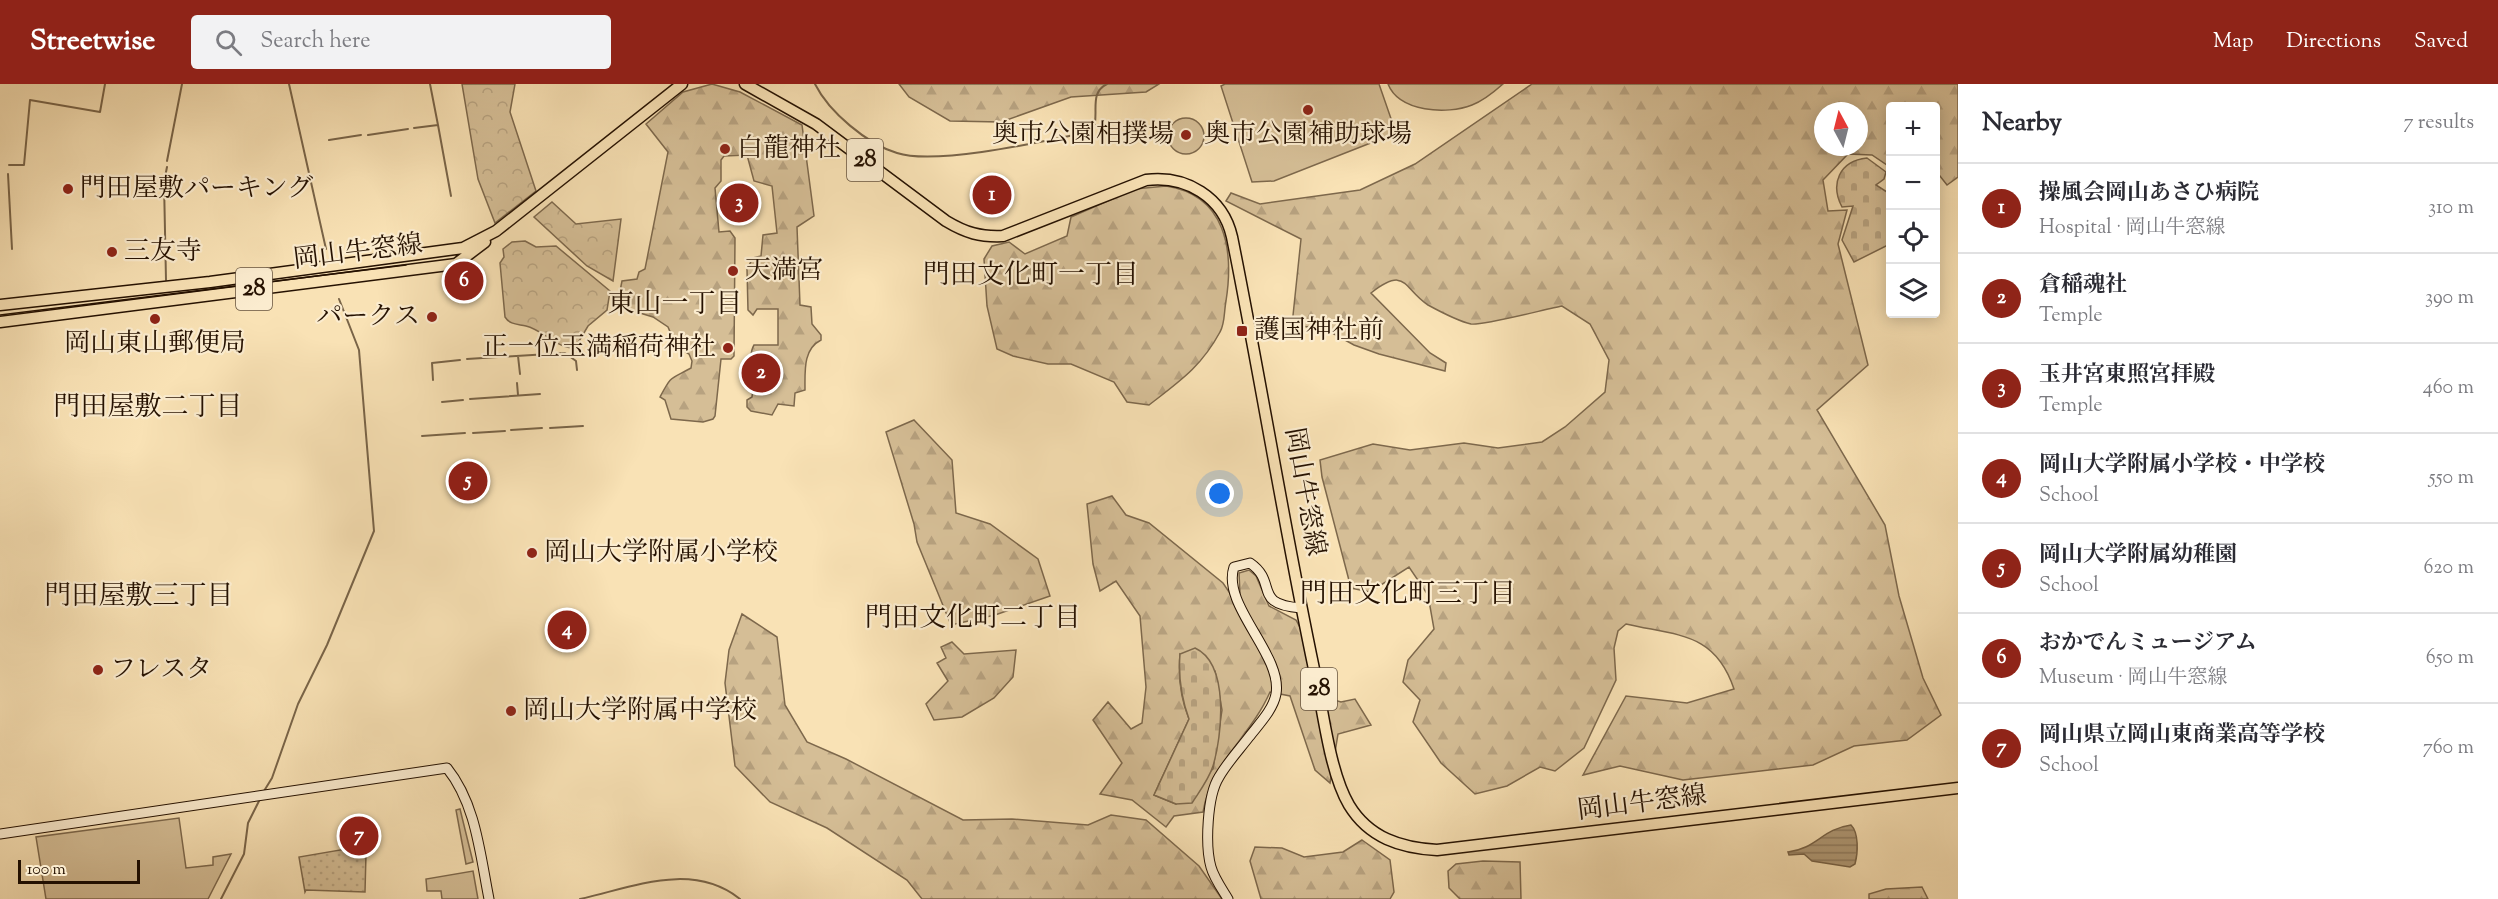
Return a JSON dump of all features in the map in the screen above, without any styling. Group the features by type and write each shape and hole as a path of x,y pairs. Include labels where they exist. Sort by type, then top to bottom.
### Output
{"main road":[{"name":"岡山牛窓線","path":"0,305 210,282 451,250 474,244 495,231 682,84"},
{"name":"岡山牛窓線","path":"745,84 816,124 946,221 969,234 983,237 1003,236 1146,180 1161,178 1194,186 1212,200 1224,214 1231,231 1301,608 1340,786 1361,821 1395,844 1437,850 1958,788"},
{"name":"岡山牛窓線","path":"0,322 456,264 469,257 495,231"}],"street":[{"path":"1228,899 1216,880 1209,859 1208,827 1213,792 1218,778 1270,709 1276,693 1265,653 1230,583 1234,567 1250,563 1261,570 1268,595 1273,602 1284,607 1301,608"},
{"path":"0,834 447,768 460,785 468,802 489,899"}],"green space":[{"path":"462,84 515,84 510,112 536,191 495,223 478,179"},
{"path":"712,84 740,92 802,125 814,216 797,227 800,305 811,307 812,324 821,335 821,340 815,344 808,355 805,368 805,390 795,393 794,406 778,404 772,415 751,411 747,407 747,400 752,397 753,388 757,383 751,364 752,349 754,345 778,345 778,309 757,309 753,315 748,310 747,269 753,258 761,256 763,235 777,233 772,186 754,181 747,155 724,156 721,160 721,181 715,188 719,232 730,231 735,238 734,356 731,359 721,359 715,416 703,422 671,419 665,400 660,397 672,379 691,368 692,361 689,354 676,346 668,327 653,317 617,306 622,281 637,279 639,272 645,269 668,152 646,124 683,92"},
{"path":"899,84 1159,84 1146,92 1071,97 1001,122 950,121 909,97"},
{"name":"奥市公園補助球場","path":"1225,84 1379,84 1396,133 1274,181 1252,182 1221,86"},
{"path":"1388,84 1503,84 1472,105 1450,110 1437,110 1413,106 1394,93"},
{"path":"1532,84 1958,84 1958,177 1947,185 1940,176 1940,102 1886,102 1886,164 1868,155 1868,102 1814,102 1814,156 1846,156 1823,180 1828,211 1847,210 1838,244 1868,365 1817,410 1885,525 1899,596 1923,678 1941,715 1907,740 1854,746 1813,765 1683,780 1620,766 1583,775 1626,696 1687,703 1734,689 1726,670 1716,656 1705,647 1678,635 1626,624 1618,631 1614,648 1616,680 1584,748 1555,771 1540,767 1507,786 1475,794 1441,763 1413,722 1420,700 1403,682 1408,660 1434,629 1428,595 1409,567 1370,592 1351,588 1322,477 1320,460 1373,444 1410,450 1464,443 1498,448 1542,442 1565,427 1605,392 1609,360 1590,324 1562,306 1471,324 1428,305 1404,282 1398,280 1383,285 1371,293 1430,353 1446,363 1445,371 1379,354 1354,345 1325,329 1292,325 1301,239 1226,201 1231,193 1260,204 1360,190 1415,164"},
{"name":"奥市公園相撲場","path":"1186,118 1199,123 1204,136 1199,149 1186,154 1173,149 1168,136 1173,123"},
{"path":"1867,158 1886,172 1884,179 1876,185 1886,191 1886,246 1854,262 1842,240 1853,206 1842,207 1838,198 1837,182 1844,169 1857,160"},
{"path":"1166,186 1186,191 1202,201 1222,228 1226,245 1228,282 1223,325 1213,344 1189,373 1149,405 1127,402 1114,382 1071,364 1048,364 1013,356 997,349 987,306 984,259 992,246 1009,242 1025,254 1067,236 1071,217 1135,189"},
{"path":"552,202 576,224 621,219 613,281 587,266 534,217"},
{"path":"525,241 536,247 556,246 610,291 607,310 588,326 575,348 563,346 532,328 512,323 505,317 500,263 504,257 503,249 512,242"},
{"path":"914,420 952,460 956,513 990,524 1038,559 1050,596 995,615 951,625 917,542 914,524 886,432"},
{"path":"1112,496 1126,515 1149,523 1223,583 1231,595 1240,593 1239,573 1249,570 1256,576 1269,606 1296,620 1303,633 1310,668 1322,673 1334,700 1341,702 1355,699 1371,725 1338,734 1330,783 1315,770 1290,696 1270,692 1253,722 1214,779 1203,812 1174,816 1166,827 1132,800 1100,794 1122,763 1093,720 1108,702 1131,729 1142,723 1146,687 1140,616 1116,581 1100,591 1093,564 1087,504","holes":["1180,654 1215,671 1222,710 1213,769 1176,804 1154,795 1189,719 1180,687"]},
{"path":"742,614 777,637 785,705 807,742 846,759 963,820 1012,819 1088,825 1111,815 1146,820 1199,866 1222,899 922,899 907,880 827,828 770,802 735,766 725,683 729,650"},
{"path":"952,642 964,654 1016,650 1013,677 994,698 962,717 934,720 926,704 948,681 937,663 946,658 941,647"},
{"path":"1195,648 1206,656 1214,669 1220,702 1219,737 1213,766 1201,790 1192,803 1176,804 1154,795 1189,719 1181,687 1180,654"},
{"path":"460,809 473,862 466,864 456,810"},
{"path":"179,818 186,868 213,865 213,857 231,854 208,899 46,899 36,837"},
{"path":"1362,840 1390,860 1394,892 1390,899 1261,899 1250,861 1255,847 1282,848 1304,857 1343,852"},
{"path":"369,845 371,854 366,854 365,892 306,890 305,892 299,857"},
{"path":"1483,861 1520,862 1521,899 1460,899 1449,888 1448,871 1456,864"},
{"path":"473,871 478,899 442,899 441,891 427,891 426,879"},
{"path":"1922,887 1928,899 1869,899 1869,894 1886,889"}],"shaded area":[{"path":"1851,825 1857,838 1857,849 1855,864 1850,867 1812,861 1804,854 1789,855 1788,852 1806,847 1833,830"}],"waterway":[{"path":"9,165 24,165 30,100 100,112 105,84"},
{"path":"167,161 182,84"},
{"path":"289,84 326,249"},
{"path":"414,128 438,125 430,84"},
{"path":"815,84 839,116 862,135 885,149 915,156 994,150 1093,131 1096,99 1101,88 1107,84"},
{"path":"438,125 451,196"},
{"path":"368,135 408,129"},
{"path":"329,140 361,135"},
{"path":"166,280 164,182 167,167"},
{"path":"8,174 12,249"},
{"path":"264,791 272,778 298,704 327,645 374,531 359,350 339,299"},
{"path":"467,359 565,353 576,361 577,370"},
{"path":"518,356 520,374"},
{"path":"433,380 432,363 460,360"},
{"path":"517,383 518,395"},
{"path":"470,399 540,394"},
{"path":"442,402 463,400"},
{"path":"550,428 583,426"},
{"path":"511,430 542,428"},
{"path":"473,433 505,431"},
{"path":"422,436 465,433"},
{"path":"221,899 244,854 248,823 260,799"},
{"path":"580,899 662,880 683,879 702,881 722,888 740,899"}],"tram line":[{"path":"0,315 406,265"}],"place":[{"name":"奥市公園補助球場","path":"1308,110"},
{"name":"奥市公園相撲場","path":"1186,135"},
{"name":"白龍神社","path":"725,149"},
{"name":"門田屋敷パーキング","path":"68,189"},
{"name":"操風会岡山あさひ病院","path":"992,195"},
{"name":"玉井宮東照宮拝殿","path":"739,203"},
{"name":"三友寺","path":"112,252"},
{"name":"天満宮","path":"733,271"},
{"name":"おかでんミュージアム","path":"464,281"},
{"name":"パークス","path":"432,317"},
{"name":"岡山東山郵便局","path":"155,319"},
{"name":"護国神社前","path":"1242,331"},
{"name":"正一位玉満稲荷神社","path":"728,348"},
{"name":"倉稲魂社","path":"761,373"},
{"name":"岡山大学附属幼稚園","path":"468,481"},
{"name":"岡山大学附属小学校","path":"532,553"},
{"name":"岡山大学附属小学校・中学校","path":"567,630"},
{"name":"フレスタ","path":"98,670"},
{"name":"岡山大学附属中学校","path":"511,711"},
{"name":"岡山県立岡山東商業高等学校","path":"359,836"}],"district":[{"name":"門田文化町一丁目","path":"1031,276"},
{"name":"東山一丁目","path":"675,305"},
{"name":"門田屋敷二丁目","path":"148,408"},
{"name":"門田文化町三丁目","path":"1408,595"},
{"name":"門田屋敷三丁目","path":"139,597"},
{"name":"門田文化町二丁目","path":"973,619"}]}
